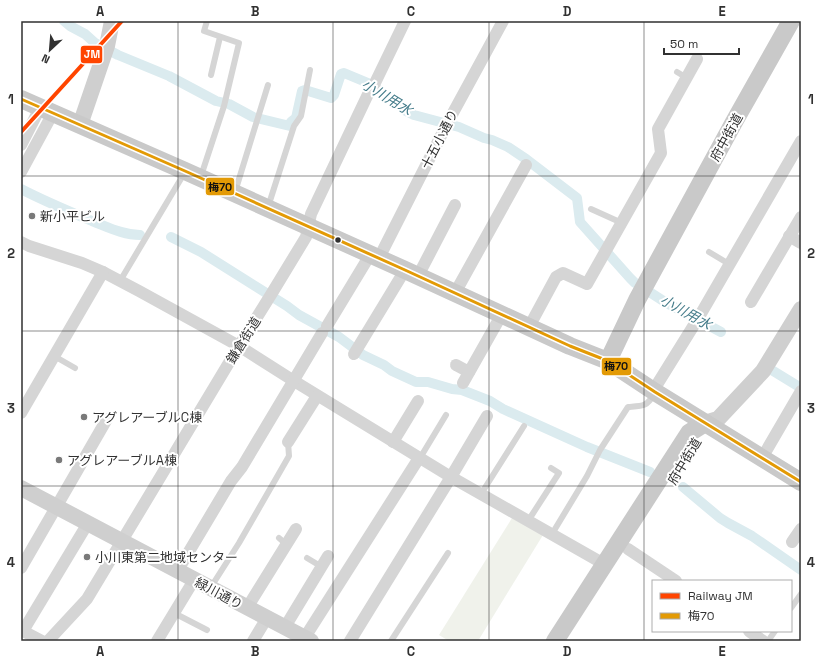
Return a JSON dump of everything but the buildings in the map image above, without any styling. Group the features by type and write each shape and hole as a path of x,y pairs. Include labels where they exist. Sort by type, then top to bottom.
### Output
{"main road":[{"name":"府中街道","path":"608,361 637,300 791,21"},
{"path":"22,101 193,174 570,346 608,361 654,392 801,482"},
{"name":"府中街道","path":"569,641 698,440 705,423"},
{"name":"府中街道","path":"555,641 689,433 705,423"}],"street":[{"path":"80,125 106,50 112,21"},
{"name":"鎌倉街道","path":"48,641 87,599 238,346 306,237 311,214 405,21"},
{"name":"十五小通り","path":"178,570 324,330 374,256 503,21"},
{"path":"529,327 556,276 563,272 587,284 661,153 658,129 682,75 697,59"},
{"path":"21,145 46,110"},
{"path":"21,172 46,110"},
{"path":"654,392 801,141"},
{"path":"455,293 526,165"},
{"path":"356,351 412,273 454,205"},
{"path":"751,302 801,216"},
{"path":"789,236 801,243"},
{"path":"21,242 82,263 103,272 238,346 392,442 604,564"},
{"path":"21,413 103,272"},
{"path":"705,423 718,419 762,371 801,309"},
{"path":"456,365 466,378 502,314"},
{"path":"762,458 800,392"},
{"path":"288,442 317,396"},
{"path":"392,442 418,400"},
{"path":"350,641 487,416"},
{"path":"21,568 107,419"},
{"path":"305,640 307,634 419,458"},
{"name":"緑川通り","path":"21,488 285,627 305,640"},
{"path":"42,641 22,630 88,523"},
{"path":"247,608 283,541 296,529"},
{"path":"792,542 801,529"},
{"path":"628,549 674,580"},
{"path":"285,627 328,556"},
{"path":"157,641 194,580"},
{"path":"253,641 267,618"},
{"path":"750,632 763,641"}],"lane":[{"path":"120,281 193,174 225,103 239,43 204,31 207,21"},
{"path":"211,75 220,37"},
{"path":"268,208 294,126 301,116 310,70"},
{"path":"234,193 268,85"},
{"path":"591,209 622,224"},
{"path":"709,252 730,264"},
{"path":"54,356 75,368"},
{"path":"552,535 599,453 628,407 640,406 649,402 654,392"},
{"path":"419,458 446,416"},
{"path":"482,494 524,426"},
{"path":"211,588 239,543 289,456 288,442"},
{"path":"528,521 559,473 551,468"},
{"path":"391,641 448,553"},
{"path":"307,558 322,567"},
{"path":"792,607 801,594"},
{"path":"174,613 207,630"},
{"path":"768,641 774,632"}],"shaded area":[{"path":"512,518 543,535 478,641 449,641 439,635"}],"waterway":[{"name":"小川用水","path":"64,21 85,34 95,43 118,55 169,76 216,101 229,104 253,117 290,126 291,122 296,118 302,91 305,90 331,98 334,95 341,74 344,73 368,83 406,111 414,115 459,127 508,147 577,198 580,222 635,283"},
{"path":"21,189 56,206 110,228 128,234 140,235"},
{"path":"171,237 201,252 299,315 339,337 363,355 384,365 392,371 416,382 428,382 452,389 462,390 490,401 503,409 587,447 650,472"},
{"name":"小川用水","path":"651,293 721,332"},
{"name":"小川用水","path":"770,369 801,388"},
{"path":"683,487 720,518 752,536 801,570"}],"rail line":[{"name":"JM","path":"21,132 122,21"}],"transit line":[{"name":"梅70","path":"21,99 185,171 570,346 608,361 655,392 801,482"}],"place":[{"name":"新小平ビル","path":"32,216"},
{"name":"アグレアーブルC棟","path":"84,417"},
{"name":"アグレアーブルA棟","path":"59,460"},
{"name":"小川東第二地域センター","path":"87,557"}]}
